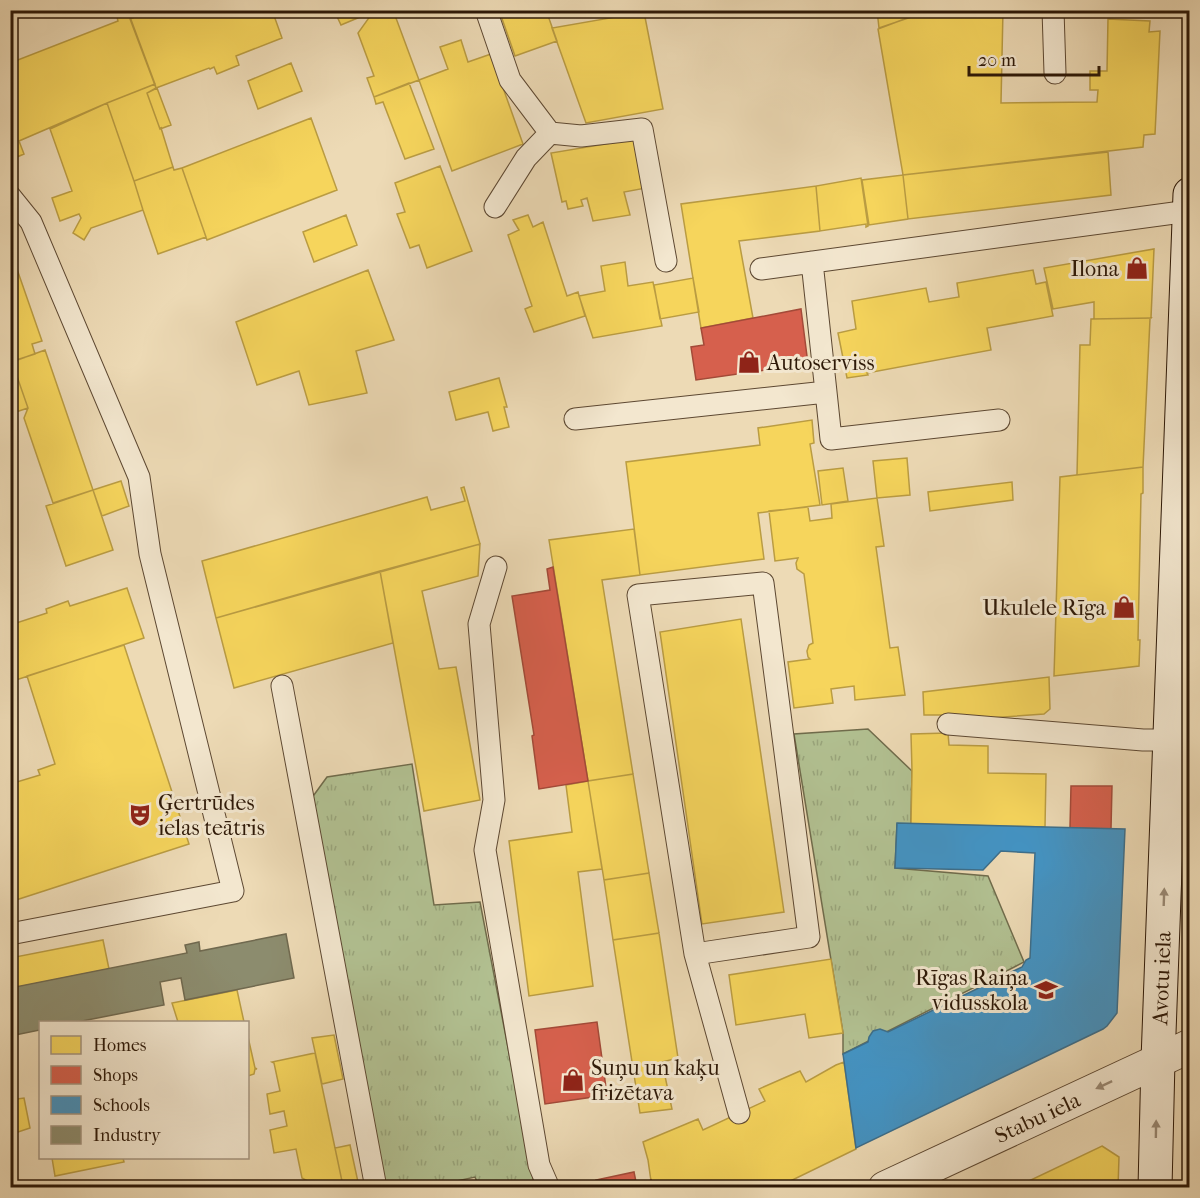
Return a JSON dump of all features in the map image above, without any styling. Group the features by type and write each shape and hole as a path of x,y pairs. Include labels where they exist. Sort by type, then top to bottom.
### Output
{"street":[{"name":"Avotu iela","path":"1155,1188 1158,1060 1176,759 1183,574 1190,194"},
{"name":"Stabu iela","path":"885,1188 1190,1046"}],"lane":[{"path":"486,10 510,80 550,133 581,136 642,129 666,261"},
{"path":"1053,10 1054,73"},
{"path":"495,207 526,158 550,133"},
{"path":"10,196 31,222 139,477 150,554 233,891 10,934"},
{"path":"761,269 1189,211"},
{"path":"812,262 831,439 999,420"},
{"path":"574,419 826,392"},
{"path":"496,567 479,624 494,800 485,850 539,1165 549,1188"},
{"path":"695,954 809,937 763,583 638,595 695,954 739,1113"},
{"path":"282,686 376,1188"},
{"path":"948,724 1143,740 1176,759"}],"green space":[{"path":"868,729 912,771 911,824 897,824 895,868 988,876 1024,962 843,1054 843,1033 794,734"},
{"path":"412,764 434,905 480,902 534,1183 526,1187 479,1187 475,1177 429,1187 385,1186 311,799 327,777"}],"building: Homes":[{"path":"151,10 272,10 282,38 236,56 239,65 217,74 214,67 209,68 156,88 130,19"},
{"path":"295,10 312,10 298,16"},
{"path":"334,10 357,10 360,17 341,25"},
{"path":"393,10 419,80 374,97 367,78 374,76 358,33 373,12"},
{"path":"499,10 546,10 557,41 515,56"},
{"path":"877,10 919,10 920,14 879,28"},
{"path":"928,10 1003,10 1001,103 1097,102 1098,90 1090,90 1090,71 1107,71 1108,19 1150,21 1149,32 1160,31 1155,134 1144,135 1143,147 903,175 878,29"},
{"path":"644,12 663,109 586,123 552,28"},
{"path":"127,13 155,84 19,141 24,154 10,160 10,63 118,21 117,17"},
{"path":"461,40 468,62 491,54 523,144 452,171 419,80 448,69 440,47"},
{"path":"291,63 302,91 258,109 248,81"},
{"path":"409,83 434,149 405,159 383,102 376,104 374,97"},
{"path":"155,84 156,88 147,93 173,167 134,181 107,103"},
{"path":"157,88 171,125 160,129 147,93"},
{"path":"107,103 143,210 91,228 84,240 73,233 81,218 79,214 60,221 52,198 72,191 50,129"},
{"path":"311,118 337,190 207,240 182,168"},
{"path":"635,139 646,188 624,192 630,215 593,221 587,198 581,200 583,206 568,209 566,201 562,202 551,153"},
{"path":"1108,152 1111,195 908,219 903,175"},
{"path":"440,166 472,251 427,268 419,245 410,248 397,214 405,212 395,183"},
{"path":"173,167 174,170 182,168 206,237 158,254 134,181"},
{"path":"903,175 908,219 869,225 862,180"},
{"path":"861,178 868,226 866,227 866,224 820,231 816,186"},
{"path":"816,186 820,231 739,241 753,318 701,328 681,204"},
{"path":"346,215 357,245 314,262 303,232"},
{"path":"528,215 533,227 543,222 567,296 578,292 585,316 534,332 525,309 532,306 508,235 519,230 513,220"},
{"path":"10,249 42,341 32,344 35,354 10,362"},
{"path":"1154,249 1151,318 1094,319 1094,302 1053,309 1044,268"},
{"path":"625,262 628,286 653,282 662,326 593,338 579,296 605,291 601,266"},
{"path":"368,270 394,340 356,351 367,393 309,405 299,371 257,385 236,322"},
{"path":"1033,270 1036,284 1046,282 1053,316 987,328 991,350 847,378 838,333 856,329 852,301 926,288 929,302 959,297 957,283"},
{"path":"693,278 699,312 660,319 654,285"},
{"path":"1151,318 1143,467 1077,475 1080,345 1090,345 1091,319"},
{"path":"45,350 93,490 53,503 24,418 28,408 12,362"},
{"path":"10,362 12,362 28,408 10,414"},
{"path":"499,378 507,407 504,407 509,427 493,431 488,412 456,420 449,392"},
{"path":"812,420 814,443 810,444 820,505 758,513 764,559 640,575 626,462 760,445 758,428"},
{"path":"907,458 910,495 877,498 873,461"},
{"path":"1143,467 1139,666 1054,676 1060,477"},
{"path":"843,468 848,501 822,505 818,471"},
{"path":"121,481 129,506 102,516 93,490"},
{"path":"1012,482 1013,500 930,511 928,492"},
{"path":"464,487 480,544 216,618 202,561 427,497 431,510 465,501 461,488"},
{"path":"93,490 113,550 66,566 46,506"},
{"path":"877,498 884,546 876,547 890,648 898,647 905,695 855,700 854,686 831,689 833,703 794,708 788,662 810,659 807,651 809,645 813,643 804,574 797,569 798,558 775,561 769,511 808,507 810,521 832,518 831,504"},
{"path":"634,529 640,575 602,580 633,774 588,781 549,540"},
{"path":"480,544 478,576 422,591 439,669 456,667 480,800 424,811 380,571"},
{"path":"380,571 393,643 234,688 216,618"},
{"path":"127,588 144,638 10,682 10,625 47,613 46,609 68,601 70,606"},
{"path":"741,619 784,912 702,924 660,632"},
{"path":"124,645 189,844 16,900 10,884 10,784 40,775 38,770 55,764 27,676"},
{"path":"1049,677 1050,709 1044,714 989,718 924,715 923,692"},
{"path":"948,733 949,745 988,746 988,773 1046,774 1045,827 911,824 911,734"},
{"path":"633,774 649,873 604,880 588,781"},
{"path":"588,781 602,869 578,872 593,986 529,996 509,841 572,832 566,785"},
{"path":"649,873 659,933 613,940 604,880"},
{"path":"659,933 678,1058 662,1062 672,1109 640,1113 613,940"},
{"path":"103,940 109,969 14,988 10,958"},
{"path":"831,959 843,1033 809,1038 805,1014 736,1025 729,975"},
{"path":"237,990 244,1021 178,1021 172,1003"},
{"path":"334,1035 343,1079 322,1084 312,1038"},
{"path":"249,1041 257,1069 254,1074 249,1076"},
{"path":"315,1053 343,1186 335,1188 320,1188 302,1178 296,1149 274,1153 270,1130 287,1126 284,1111 270,1114 267,1094 280,1091 272,1062"},
{"path":"844,1062 856,1149 776,1188 652,1188 643,1142 698,1119 703,1130 765,1101 759,1089 800,1071 806,1082"},
{"path":"24,1098 30,1128 15,1133 10,1113 10,1100"},
{"path":"350,1145 358,1182 343,1186 335,1148"},
{"path":"1102,1146 1119,1157 1118,1188 1014,1188"},
{"path":"52,1159 123,1159 124,1162 55,1176"}],"building: Shops":[{"path":"801,309 808,364 696,380 691,347 704,345 701,328"},
{"path":"553,567 588,781 539,789 532,736 534,735 512,596 550,590 547,569"},
{"path":"1071,786 1112,786 1111,829 1070,828"},
{"path":"597,1022 607,1095 545,1104 535,1030"},
{"path":"634,1172 637,1187 651,1180 652,1188 599,1188 596,1180"}],"building: Schools":[{"name":"Rīgas Raiņa vidusskola","path":"897,823 1125,829 1117,1013 1103,1029 856,1148 843,1054 868,1042 873,1031 880,1029 888,1032 1022,967 1030,958 1035,853 1001,851 983,870 895,868"}],"building: Industry":[{"path":"286,934 294,978 185,1000 181,978 160,982 164,1005 82,1021 39,1021 39,1030 10,1036 10,988 187,953 185,945 199,942 200,951"}],"place":[{"name":"Ilona","path":"1137,268"},
{"name":"Autoserviss","path":"749,362"},
{"name":"Ukulele Rīga","path":"1124,607"},
{"name":"Ģertrūdes ielas teātris","path":"140,815"},
{"name":"Rīgas Raiņa vidusskola","path":"1046,990"},
{"name":"Suņu un kaķu frizētava","path":"573,1080"}]}
